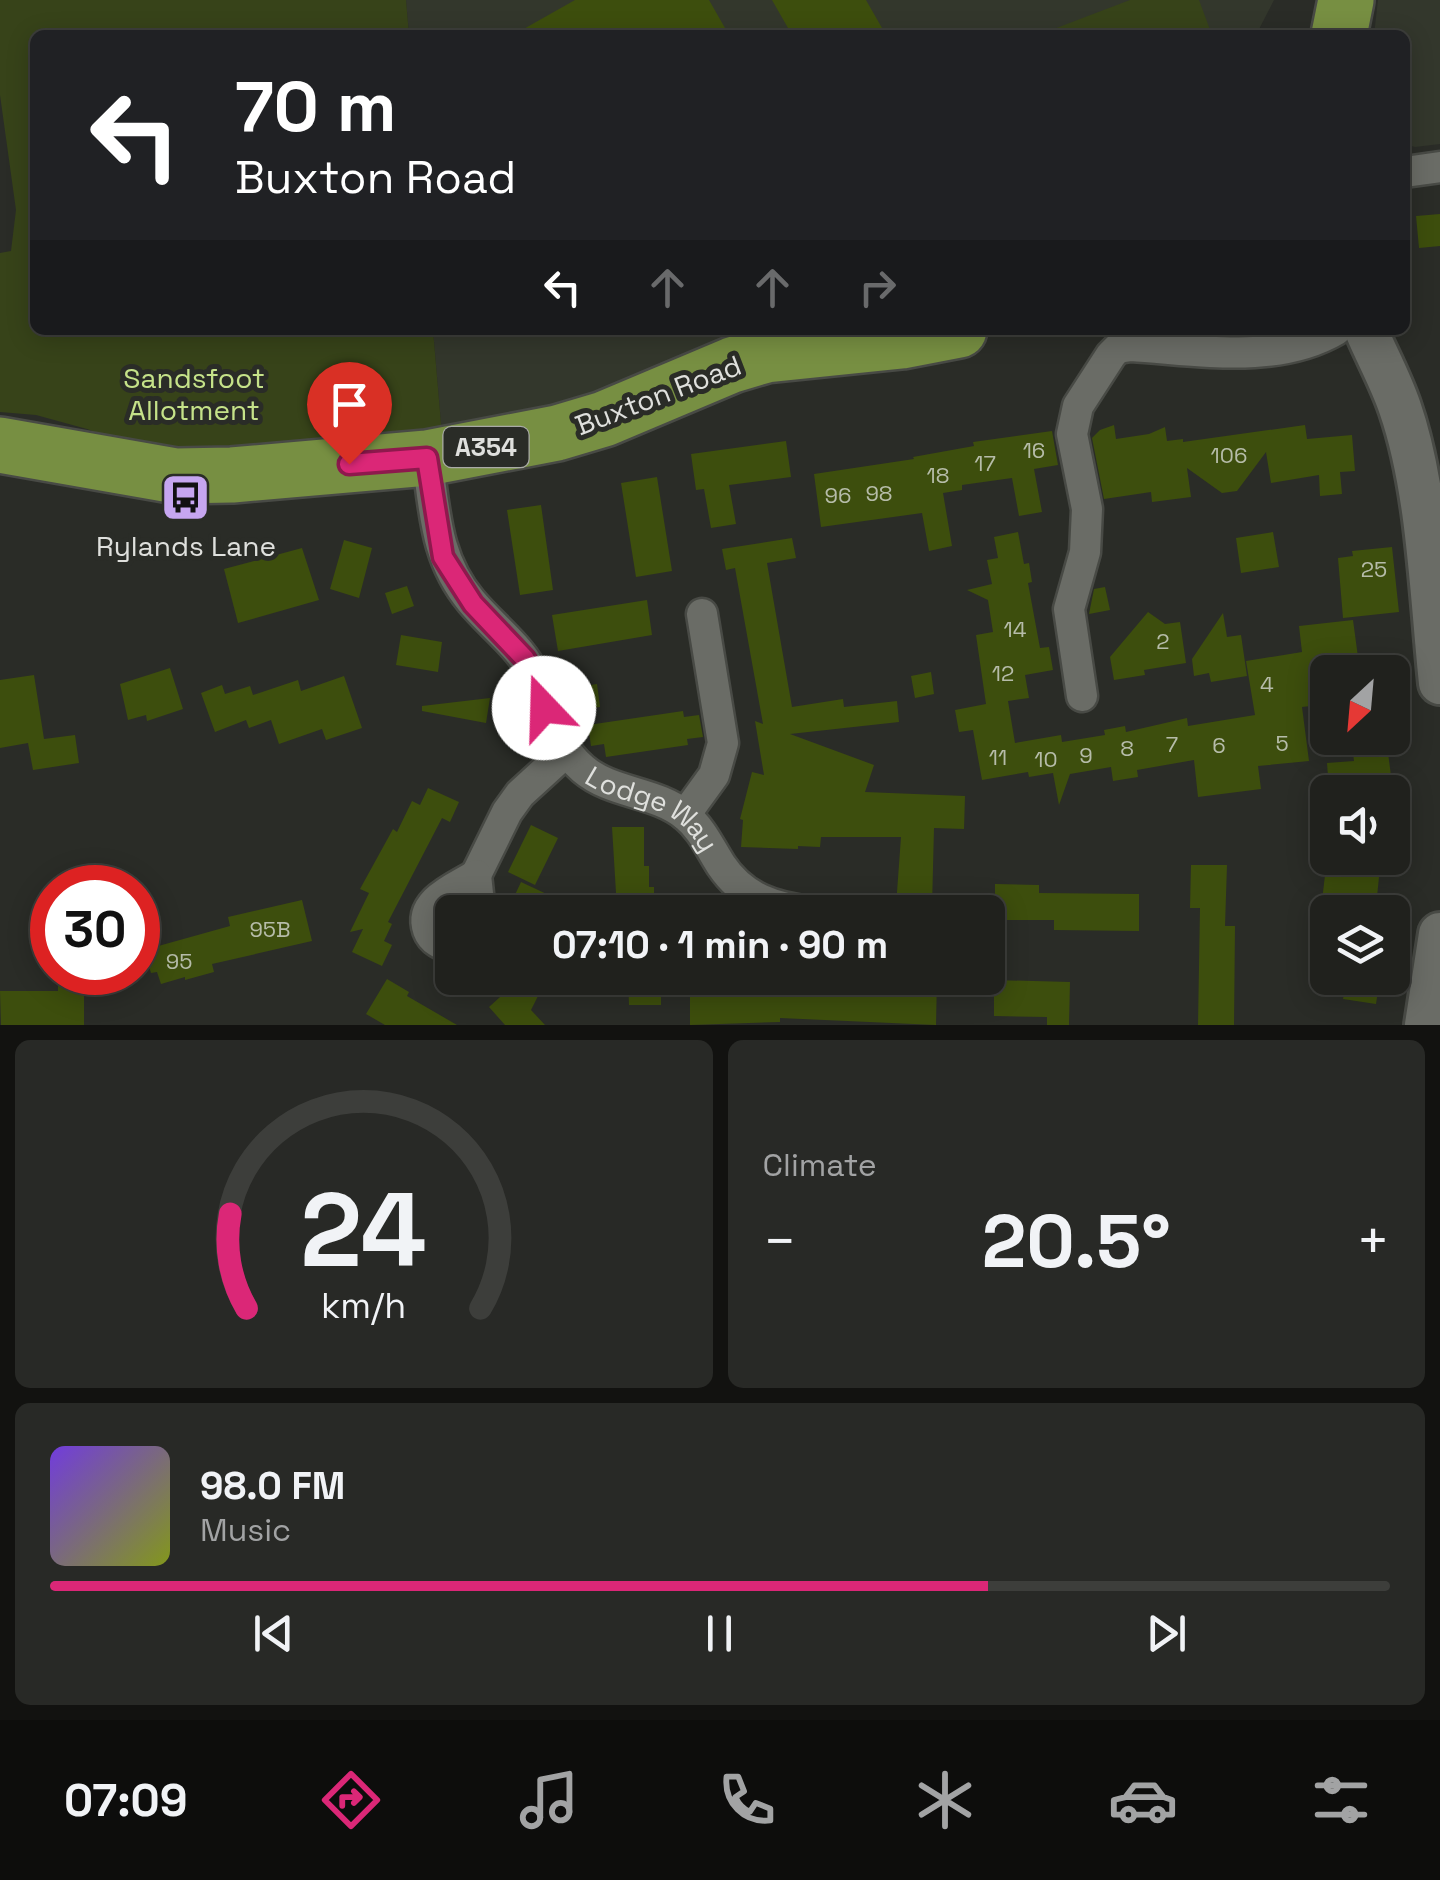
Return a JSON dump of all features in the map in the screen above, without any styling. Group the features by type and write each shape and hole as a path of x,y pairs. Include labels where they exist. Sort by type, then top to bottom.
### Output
{"highway":[{"path":"1340,30 1346,0"},
{"name":"Buxton Road","path":"0,444 176,476 427,458 557,433 604,419 732,365 766,355 902,342 935,335"}],"main road":[{"path":"1368,335 1400,409 1410,450 1440,683"},
{"path":"1426,1025 1440,934"}],"street":[{"path":"1410,171 1440,166"},
{"path":"1082,696 1070,609 1085,552 1088,509 1072,434 1078,406 1111,355 1118,348 1131,346 1270,352 1305,345 1326,335"},
{"name":"Lodge Way","path":"427,458 443,557 473,604 525,659 536,679 553,732 566,752 602,782 654,798 684,815 700,830 723,867 753,895"},
{"path":"684,815 714,776 724,743 702,614"},
{"path":"444,895 476,875 513,803 566,752"},
{"path":"476,875 478,895"},
{"path":"435,901 426,916 429,933 435,940"}],"shaded area":[{"path":"406,0 1274,0 1259,30 409,30"},
{"path":"1378,0 1440,0 1440,144 1410,146 1410,30 1375,30"},
{"path":"433,335 832,335 554,420 442,435"}],"green space":[{"name":"Sandsfoot Allotment","path":"0,0 406,0 409,30 30,30 30,335 433,335 442,435 176,461 87,429 36,415 0,412 0,253 11,251 16,210 0,95"},
{"path":"1130,0 1199,0 1210,30 1051,30"}],"building":[{"path":"575,0 709,0 726,30 522,30"},
{"path":"772,0 866,0 883,30 789,30"},
{"path":"1440,214 1440,246 1419,248 1416,216"},
{"path":"1114,425 1116,439 1165,427 1167,441 1183,442 1305,425 1307,439 1352,435 1355,471 1340,472 1342,494 1320,496 1319,475 1271,483 1266,452 1237,491 1222,493 1187,468 1191,497 1152,502 1151,492 1104,499 1092,438"},
{"path":"1052,431 1058,465 1034,469 1042,512 1019,516 1012,478 962,485 962,490 943,493 952,546 929,551 922,513 821,527 814,474 914,459 974,446 973,442"},
{"path":"786,441 791,477 729,485 736,524 711,528 704,489 696,490 691,454"},
{"path":"657,477 672,571 636,577 621,483"},
{"path":"541,505 553,590 520,595 507,510"},
{"path":"1018,532 1024,564 1029,563 1032,582 1028,583 1040,648 1049,647 1053,670 1025,675 1029,698 1008,701 1015,743 1061,735 1062,742 1105,735 1104,730 1125,726 1126,732 1187,718 1188,726 1255,715 1246,661 1302,652 1299,626 1353,620 1358,655 1310,655 1310,706 1302,707 1309,761 1258,766 1261,789 1198,797 1194,760 1137,770 1138,777 1113,781 1111,767 1070,774 1059,805 1053,773 1029,777 1028,772 982,780 973,730 959,732 955,710 986,704 976,635 993,632 988,600 967,590 992,584 987,560 998,558 994,537"},
{"path":"1273,532 1279,567 1241,573 1236,538"},
{"path":"792,538 796,558 767,563 792,707 843,699 844,707 897,701 899,722 790,734 874,765 865,792 965,796 964,829 934,828 932,895 897,895 901,837 821,837 820,847 798,849 741,847 740,819 752,772 764,775 755,721 763,724 735,568 726,570 722,549"},
{"path":"344,540 372,548 359,598 330,589"},
{"path":"1392,547 1399,612 1343,618 1338,558 1353,556 1352,551"},
{"path":"302,548 319,600 238,623 224,569"},
{"path":"407,586 414,606 392,614 385,593"},
{"path":"1105,587 1110,610 1089,614 1094,589"},
{"path":"647,600 652,635 558,651 552,615"},
{"path":"1148,612 1165,624 1180,622 1186,663 1114,680 1110,657"},
{"path":"1223,613 1227,637 1241,635 1247,676 1211,682 1209,673 1194,676 1192,659"},
{"path":"401,635 442,642 438,672 396,665"},
{"path":"170,668 183,709 147,721 146,715 128,720 120,684"},
{"path":"931,672 934,694 915,698 911,676"},
{"path":"34,675 44,739 75,735 79,763 33,770 28,743 0,748 0,680"},
{"path":"344,676 362,728 326,740 322,729 279,744 271,720 249,728 246,720 215,732 201,693 222,685 225,694 250,686 253,695 298,680 301,691"},
{"path":"597,684 600,707 581,709 577,687"},
{"path":"490,698 486,723 422,711 422,706"},
{"path":"683,711 684,717 699,715 703,737 687,739 688,745 606,757 604,744 591,746 588,725"},
{"path":"1353,755 1388,755 1391,775 1328,775 1327,763 1354,761"},
{"path":"428,788 459,802 450,822 442,818 388,922 392,924 384,941 392,945 382,966 352,952 363,929 350,932 369,893 360,889 393,829 397,832 412,801 420,805"},
{"path":"531,825 558,838 535,885 508,872"},
{"path":"612,827 644,827 644,866 649,866 649,887 654,887 654,895 616,895"},
{"path":"1191,865 1227,865 1225,926 1235,926 1234,1025 1198,1025 1200,908 1190,908"},
{"path":"1325,875 1379,875 1377,895 1323,895"},
{"path":"521,882 549,895 515,895"},
{"path":"995,884 1039,885 1039,893 1139,894 1139,931 1054,930 1054,920 1005,920 1005,895 995,895"},
{"path":"302,900 312,941 212,964 214,972 161,984 160,946 230,926 228,917"},
{"path":"387,979 409,992 407,996 457,1025 385,1025 366,1014"},
{"path":"1005,980 1070,982 1069,1025 1047,1025 1047,1017 994,1016 994,995 1005,995"},
{"path":"0,991 84,995 84,1025 1,1025"},
{"path":"502,995 538,995 531,1010 545,1025 505,1025 489,1007"},
{"path":"629,995 661,995 661,1005 629,1005"},
{"path":"690,995 937,995 936,1025 780,1018 780,1022 690,1025"},
{"path":"1344,995 1377,995 1376,1004 1343,999"}],"place":[{"name":"Rylands Lane","path":"186,498"}],"route":[{"path":"349,464 427,458 443,557 460,588 525,659 536,679 544,708"}]}
